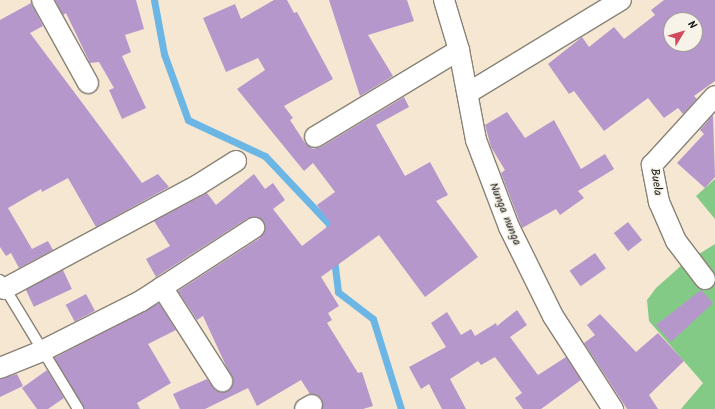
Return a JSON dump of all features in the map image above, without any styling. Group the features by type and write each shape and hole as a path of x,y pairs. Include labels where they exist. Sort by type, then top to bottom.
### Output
{"street":[{"path":"42,0 88,83"},
{"name":"Nunga nunga","path":"444,0 459,50 476,140 520,254 581,363 613,409"},
{"path":"468,93 621,0"},
{"path":"315,137 459,50"},
{"name":"Buela","path":"705,279 676,241 659,202 652,165 706,103 715,96"},
{"path":"2,284 198,185 236,161"},
{"path":"0,368 42,351 141,301 254,228"},
{"path":"162,287 222,381"}],"lane":[{"path":"2,284 78,409"}],"green space":[{"path":"715,179 715,219 696,196"},
{"path":"715,244 715,409 681,409 703,383 649,321 647,300 656,288 683,264"}],"building":[{"path":"55,0 136,0 144,29 125,35 131,52 122,56 146,108 122,119 109,90 114,88 99,62 90,63 66,13 63,15"},
{"path":"274,0 287,0 294,13 297,12 333,79 284,106 293,118 290,120 305,143 313,149 321,147 404,97 409,107 376,125 405,176 430,162 448,195 436,201 478,257 425,297 379,235 321,277 339,306 328,313 332,320 327,323 358,373 362,372 373,406 363,409 322,409 322,399 317,395 310,394 301,380 257,406 248,388 205,409 180,409 173,394 207,379 216,391 223,392 228,390 233,381 203,316 197,320 178,291 260,238 265,227 259,218 248,218 156,277 146,259 170,246 154,221 207,193 216,205 254,174 265,189 273,183 285,200 273,209 302,246 331,224 317,205 335,192 313,163 304,171 237,89 265,70 258,58 226,72 203,18 235,4 241,19"},
{"path":"329,0 407,0 414,21 368,35 393,76 360,96"},
{"path":"664,0 715,0 715,81 694,96 697,99 683,114 678,108 664,118 648,98 604,131 574,91 569,94 548,64 582,37 589,47 614,27 624,39 655,15 651,10"},
{"path":"31,3 43,26 30,33 142,183 158,174 169,187 96,227 68,178 42,192 41,189 8,208 32,249 48,241 53,250 19,268 11,253 6,256 0,247 0,20"},
{"path":"507,112 525,138 554,120 581,169 605,154 614,169 578,191 584,198 560,215 556,209 522,228 501,173 505,170 491,147 485,125"},
{"path":"713,115 715,177 705,188 677,163 704,134 700,130"},
{"path":"628,222 642,240 628,251 614,233"},
{"path":"595,253 606,269 581,286 570,271"},
{"path":"63,270 72,289 34,307 25,288"},
{"path":"701,290 713,303 671,342 656,325"},
{"path":"86,294 95,311 75,322 66,305"},
{"path":"159,303 176,330 148,344 171,383 137,403 140,409 84,409 54,358"},
{"path":"517,310 527,325 510,337 538,375 566,357 581,380 541,409 523,409 515,398 522,393 495,357 481,365 478,361 450,379 466,409 442,409 429,384 421,389 409,367 446,347 431,323 447,312 461,335 471,329 475,336 496,323 497,326"},
{"path":"600,314 636,352 658,333 684,361 649,395 658,409 627,409 584,343 595,335 587,325"},
{"path":"47,370 64,398 48,409 37,409 22,388"},
{"path":"17,374 23,386 0,397 0,379"}],"waterway":[{"path":"154,0 164,54 188,120 265,156 329,224 330,234"},
{"path":"334,259 338,292 373,319 401,409"}]}
